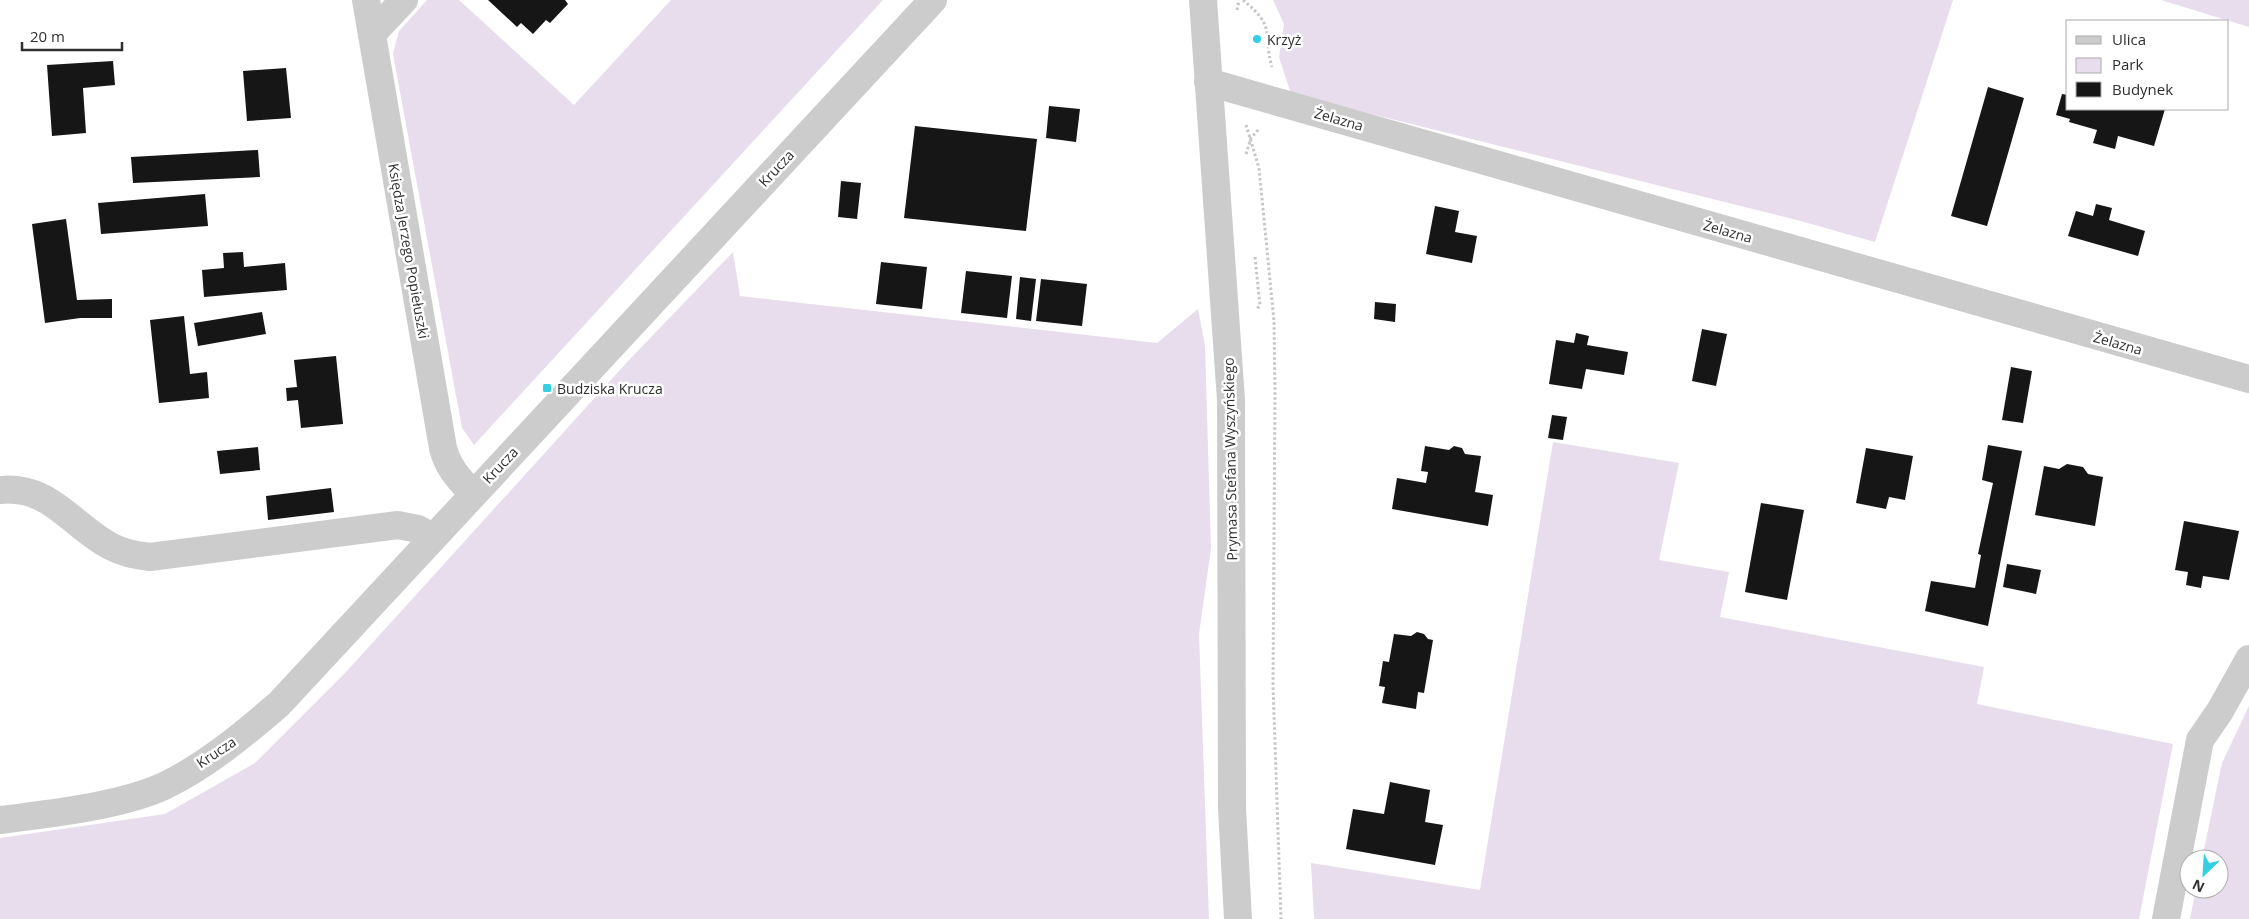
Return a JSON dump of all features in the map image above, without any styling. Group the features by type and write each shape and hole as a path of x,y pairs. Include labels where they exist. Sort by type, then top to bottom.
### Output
{"street":[{"name":"Księdza Jerzego Popiełuszki","path":"366,0 446,462 473,494"},
{"path":"372,34 404,0"},
{"name":"Krucza","path":"0,820 80,808 137,795 164,786 194,768 251,728 279,704 932,0"},
{"name":"Prymasa Stefana Wyszyńskiego","path":"1204,0 1208,82 1231,400 1232,808 1238,919"},
{"name":"Żelazna","path":"1208,82 2249,379"},
{"path":"0,490 13,489 50,500 108,545 127,554 150,557 398,525 418,529 433,537"},
{"path":"2166,919 2200,740 2220,711 2249,659"}],"path":[{"path":"1237,18 1241,0 1260,14 1267,26 1272,68"},
{"path":"1246,93 1245,121 1259,168 1274,322 1273,684 1281,919"},
{"path":"1245,161 1250,138 1262,127"},
{"path":"1254,247 1260,305 1256,311"}],"green space":[{"path":"427,0 459,0 574,105 671,0 883,0 474,445 462,428 393,54 399,31"},
{"path":"1273,0 1953,0 1875,242 1797,220 1291,94 1279,57 1284,24"},
{"path":"2161,0 2249,0 2249,27"},
{"path":"733,252 740,296 1157,343 1198,309 1205,346 1211,548 1199,634 1209,919 0,919 0,838 165,814 255,763 346,672 629,360"},
{"path":"1553,442 1679,463 1659,560 1729,572 1720,617 1984,667 1977,704 2173,744 2139,919 1314,919 1311,863 1480,890"},
{"path":"2249,706 2249,919 2190,919 2194,899 2229,899 2229,849 2204,849 2222,763"}],"building":[{"path":"488,0 565,0 568,4 550,23 546,20 533,34 521,23 517,27"},
{"path":"113,61 115,85 83,88 86,133 52,136 47,65"},
{"path":"286,68 291,118 247,121 243,71"},
{"path":"1988,87 2024,98 1987,226 1951,216"},
{"path":"2062,94 2066,95 2066,110 2165,110 2154,146 2118,136 2115,149 2093,143 2097,130 2069,122 2070,119 2056,115"},
{"path":"1049,106 1080,109 1076,142 1046,138"},
{"path":"915,126 1037,139 1026,231 904,218"},
{"path":"258,150 260,177 133,183 131,157"},
{"path":"841,181 861,183 857,219 838,217"},
{"path":"205,194 208,226 101,234 98,203"},
{"path":"2096,204 2112,208 2109,220 2145,231 2138,256 2068,236 2076,211 2093,216"},
{"path":"1435,206 1459,211 1455,232 1477,236 1472,263 1426,254"},
{"path":"66,219 77,300 112,299 112,318 80,318 45,323 32,224"},
{"path":"243,252 244,267 285,263 287,290 204,297 202,270 224,268 223,253"},
{"path":"881,262 927,267 922,309 876,304"},
{"path":"966,271 1012,276 1007,318 961,313"},
{"path":"1020,277 1036,279 1031,321 1016,319"},
{"path":"1041,279 1087,284 1082,326 1036,321"},
{"path":"1375,302 1396,304 1395,322 1374,319"},
{"path":"262,312 266,334 198,346 194,323"},
{"path":"184,316 190,374 207,372 209,398 159,403 150,320"},
{"path":"1702,329 1727,334 1716,386 1692,381"},
{"path":"1576,333 1589,336 1587,345 1628,352 1624,375 1586,369 1582,389 1549,384 1556,340 1574,343"},
{"path":"336,356 343,424 301,428 298,400 287,401 286,388 297,387 294,360"},
{"path":"2011,367 2032,371 2023,423 2002,420"},
{"path":"1552,415 1567,417 1563,440 1548,438"},
{"path":"1988,445 2022,451 1988,626 1925,611 1931,581 1975,588 1981,555 1978,554 1993,483 1982,480"},
{"path":"1425,446 1449,450 1454,446 1462,448 1465,454 1481,456 1475,492 1493,495 1488,526 1392,509 1397,478 1426,483 1428,472 1421,471"},
{"path":"258,447 260,470 220,474 217,451"},
{"path":"1866,448 1913,456 1905,500 1889,497 1886,509 1856,503"},
{"path":"2067,464 2083,467 2088,474 2103,477 2095,526 2035,515 2044,466 2059,469"},
{"path":"331,488 334,512 268,520 266,496"},
{"path":"1761,503 1804,510 1787,600 1745,592"},
{"path":"2184,521 2239,531 2229,580 2203,576 2201,588 2186,585 2188,572 2175,570"},
{"path":"2007,564 2041,570 2036,594 2003,587"},
{"path":"1417,632 1433,640 1424,693 1418,692 1416,709 1382,703 1385,687 1379,686 1383,661 1389,662 1394,634 1411,636"},
{"path":"1390,782 1430,790 1425,822 1443,825 1435,865 1346,849 1353,809 1384,814"}],"place":[{"name":"Krzyż","path":"1257,39"},
{"name":"Budziska Krucza","path":"547,388"}]}
